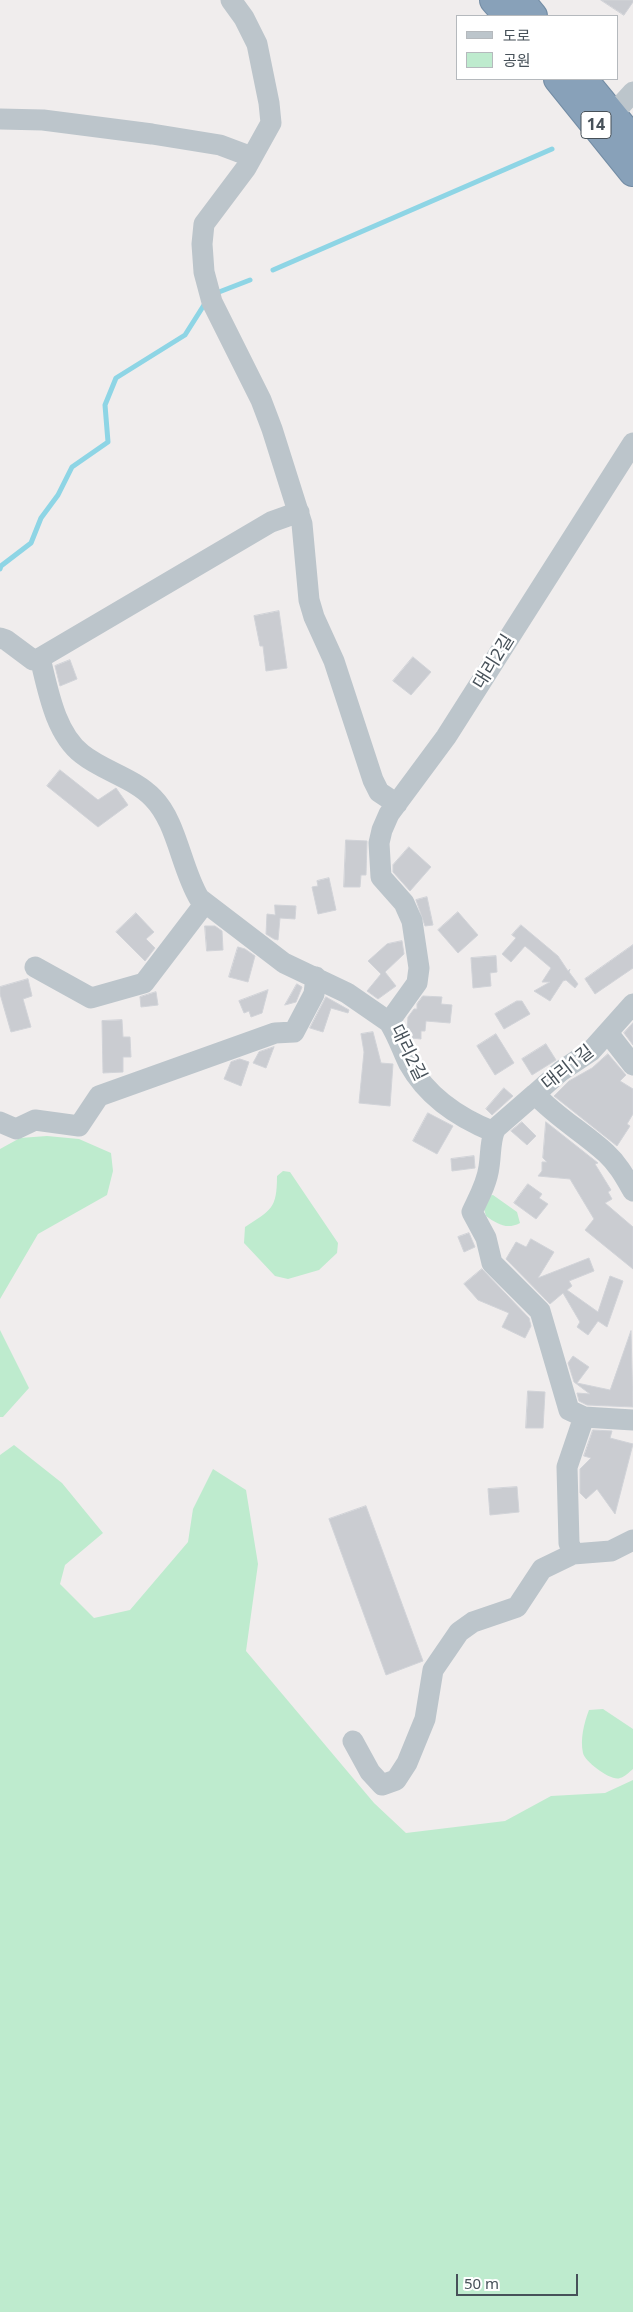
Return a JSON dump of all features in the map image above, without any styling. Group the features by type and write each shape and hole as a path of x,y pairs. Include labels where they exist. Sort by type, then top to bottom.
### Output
{"highway":[{"path":"494,0 507,15"},
{"path":"520,0 533,15"},
{"name":"14","path":"559,80 633,172"},
{"name":"14","path":"584,80 633,140"}],"street":[{"path":"231,0 244,18 257,44 269,103 271,123 233,188 204,224 202,244 204,272 212,302 261,400 299,512 306,548 309,600 314,617 334,661 373,780 380,792 397,804"},
{"path":"612,115 633,92"},
{"path":"0,120 43,120 152,134 220,145 252,157"},
{"name":"대리2길","path":"494,1132 461,1116 440,1103 425,1088 409,1063 399,1036 389,1022 417,983 419,968 412,921 404,903 381,877 381,836 389,814 446,737 633,443"},
{"path":"0,638 6,640 33,660 40,658 271,522 299,512"},
{"path":"40,658 58,722 82,754 153,798 164,814 190,883 199,898 284,963 347,993 389,1022"},
{"path":"35,967 91,998 144,983 206,903"},
{"path":"0,1122 16,1129 35,1120 80,1126 99,1096 275,1033 294,1032 314,994 316,977"},
{"name":"대리1길","path":"633,1004 591,1051 562,1071 535,1094 548,1108 607,1154 622,1172 633,1191"},
{"path":"608,1033 633,1065"},
{"path":"535,1094 496,1128 490,1144 489,1167 483,1190 472,1212 486,1238 492,1263 540,1311 570,1410 584,1417 633,1420"},
{"path":"573,1554 569,1543 567,1466 584,1417"},
{"path":"353,1742 370,1772 382,1785 396,1780 407,1763 425,1719 433,1670 459,1632 473,1622 518,1606 542,1568 573,1554 611,1551 633,1540"}],"green space":[{"path":"47,1136 79,1139 111,1153 113,1171 107,1195 38,1234 0,1299 0,1149 20,1138"},
{"path":"283,1171 290,1172 338,1243 337,1253 319,1270 288,1279 275,1276 244,1243 245,1227 271,1208 276,1196 277,1176"},
{"path":"493,1195 517,1212 520,1223 506,1226 486,1216 484,1209 488,1196"},
{"path":"0,1330 29,1388 3,1417 0,1417"},
{"path":"14,1445 62,1483 103,1533 65,1565 60,1584 94,1618 130,1610 188,1542 193,1509 213,1469 246,1490 258,1564 246,1651 374,1803 406,1833 505,1821 551,1796 605,1793 633,1780 633,2312 0,2312 0,1455"},
{"path":"603,1709 633,1729 633,1769 620,1778 611,1777 599,1770 588,1761 583,1753 583,1731 589,1710"}],"building":[{"path":"601,0 633,0 633,2 624,15"},
{"path":"279,611 287,668 266,671 263,646 260,646 254,616"},
{"path":"413,657 431,672 411,695 393,681"},
{"path":"70,660 77,679 60,686 55,666"},
{"path":"60,770 98,800 116,788 128,805 98,827 47,786"},
{"path":"346,840 367,841 366,875 361,875 360,887 344,887"},
{"path":"409,847 431,867 410,891 393,872 393,865"},
{"path":"329,878 336,910 318,914 312,887 318,886 317,881"},
{"path":"427,897 433,925 425,926 416,900"},
{"path":"275,905 296,906 295,919 280,918 278,940 266,934 267,914 275,915"},
{"path":"458,912 478,935 458,953 438,930"},
{"path":"136,913 154,932 146,939 155,948 145,961 116,932"},
{"path":"521,925 558,956 568,971 570,969 569,972 578,984 575,988 566,980 563,981 550,1001 534,991 550,982 542,982 551,968 525,946 511,962 502,954 516,938 512,935"},
{"path":"205,926 215,926 222,931 223,950 207,951"},
{"path":"402,941 404,954 385,972 396,986 378,999 367,991 381,974 368,961 387,944"},
{"path":"633,945 633,968 595,994 585,979"},
{"path":"238,947 245,949 255,956 248,982 229,977"},
{"path":"496,956 497,972 490,973 491,986 473,988 471,958"},
{"path":"28,979 32,996 23,999 31,1027 11,1032 0,994 0,987"},
{"path":"297,984 302,987 296,1002 285,1005"},
{"path":"268,990 262,1013 251,1017 249,1011 244,1013 239,1001"},
{"path":"156,992 158,1005 141,1007 140,997"},
{"path":"423,996 442,997 441,1004 452,1005 450,1023 426,1021 425,1031 421,1031 421,1039 411,1038 407,1029 408,1017 414,1009 417,1009 417,1004"},
{"path":"326,997 349,1010 348,1013 331,1008 323,1032 310,1028"},
{"path":"517,1001 522,1001 530,1014 504,1029 495,1014"},
{"path":"122,1020 123,1037 130,1037 131,1057 123,1057 123,1072 103,1073 102,1021"},
{"path":"633,1023 633,1045 624,1033"},
{"path":"373,1032 381,1063 393,1064 390,1106 359,1103 364,1052 361,1034"},
{"path":"496,1034 514,1063 495,1075 477,1046"},
{"path":"546,1044 556,1060 532,1075 522,1059"},
{"path":"274,1047 266,1068 253,1063 259,1052"},
{"path":"608,1054 626,1075 620,1081 633,1089 633,1114 627,1124 630,1126 617,1146 554,1096 569,1081 592,1068"},
{"path":"240,1059 249,1062 241,1086 224,1079 231,1062"},
{"path":"504,1088 513,1096 492,1115 486,1109"},
{"path":"428,1113 453,1126 437,1154 413,1141"},
{"path":"522,1122 536,1136 527,1145 511,1131"},
{"path":"546,1122 598,1163 595,1164 611,1190 608,1192 612,1199 605,1203 633,1227 633,1269 585,1230 594,1219 570,1179 538,1176 542,1171 542,1162 547,1162 543,1158"},
{"path":"474,1156 475,1168 452,1171 451,1159"},
{"path":"528,1184 542,1194 539,1198 548,1204 536,1219 514,1203"},
{"path":"469,1233 475,1247 464,1252 458,1237"},
{"path":"531,1239 554,1252 538,1278 589,1258 594,1271 569,1281 572,1286 567,1290 598,1312 610,1276 623,1281 607,1327 598,1321 588,1335 577,1327 580,1322 563,1293 550,1304 506,1259 516,1242 526,1247"},
{"path":"482,1269 529,1318 531,1326 525,1338 502,1327 509,1313 478,1300 464,1284"},
{"path":"631,1331 633,1407 587,1405 579,1401 577,1393 590,1394 574,1382 568,1363 573,1356 589,1367 577,1383 610,1390"},
{"path":"528,1391 545,1392 543,1428 526,1428"},
{"path":"593,1430 612,1431 610,1438 633,1444 615,1514 597,1489 586,1499 580,1493 580,1469 591,1458 584,1456"},
{"path":"517,1487 519,1512 490,1515 488,1489"},
{"path":"366,1506 423,1661 386,1675 329,1519"}],"waterway":[{"path":"273,270 552,149"},
{"path":"219,292 250,280"},
{"path":"0,569 1,566 31,543 41,518 58,495 72,467 108,442 105,405 116,378 185,335 204,305"}]}
